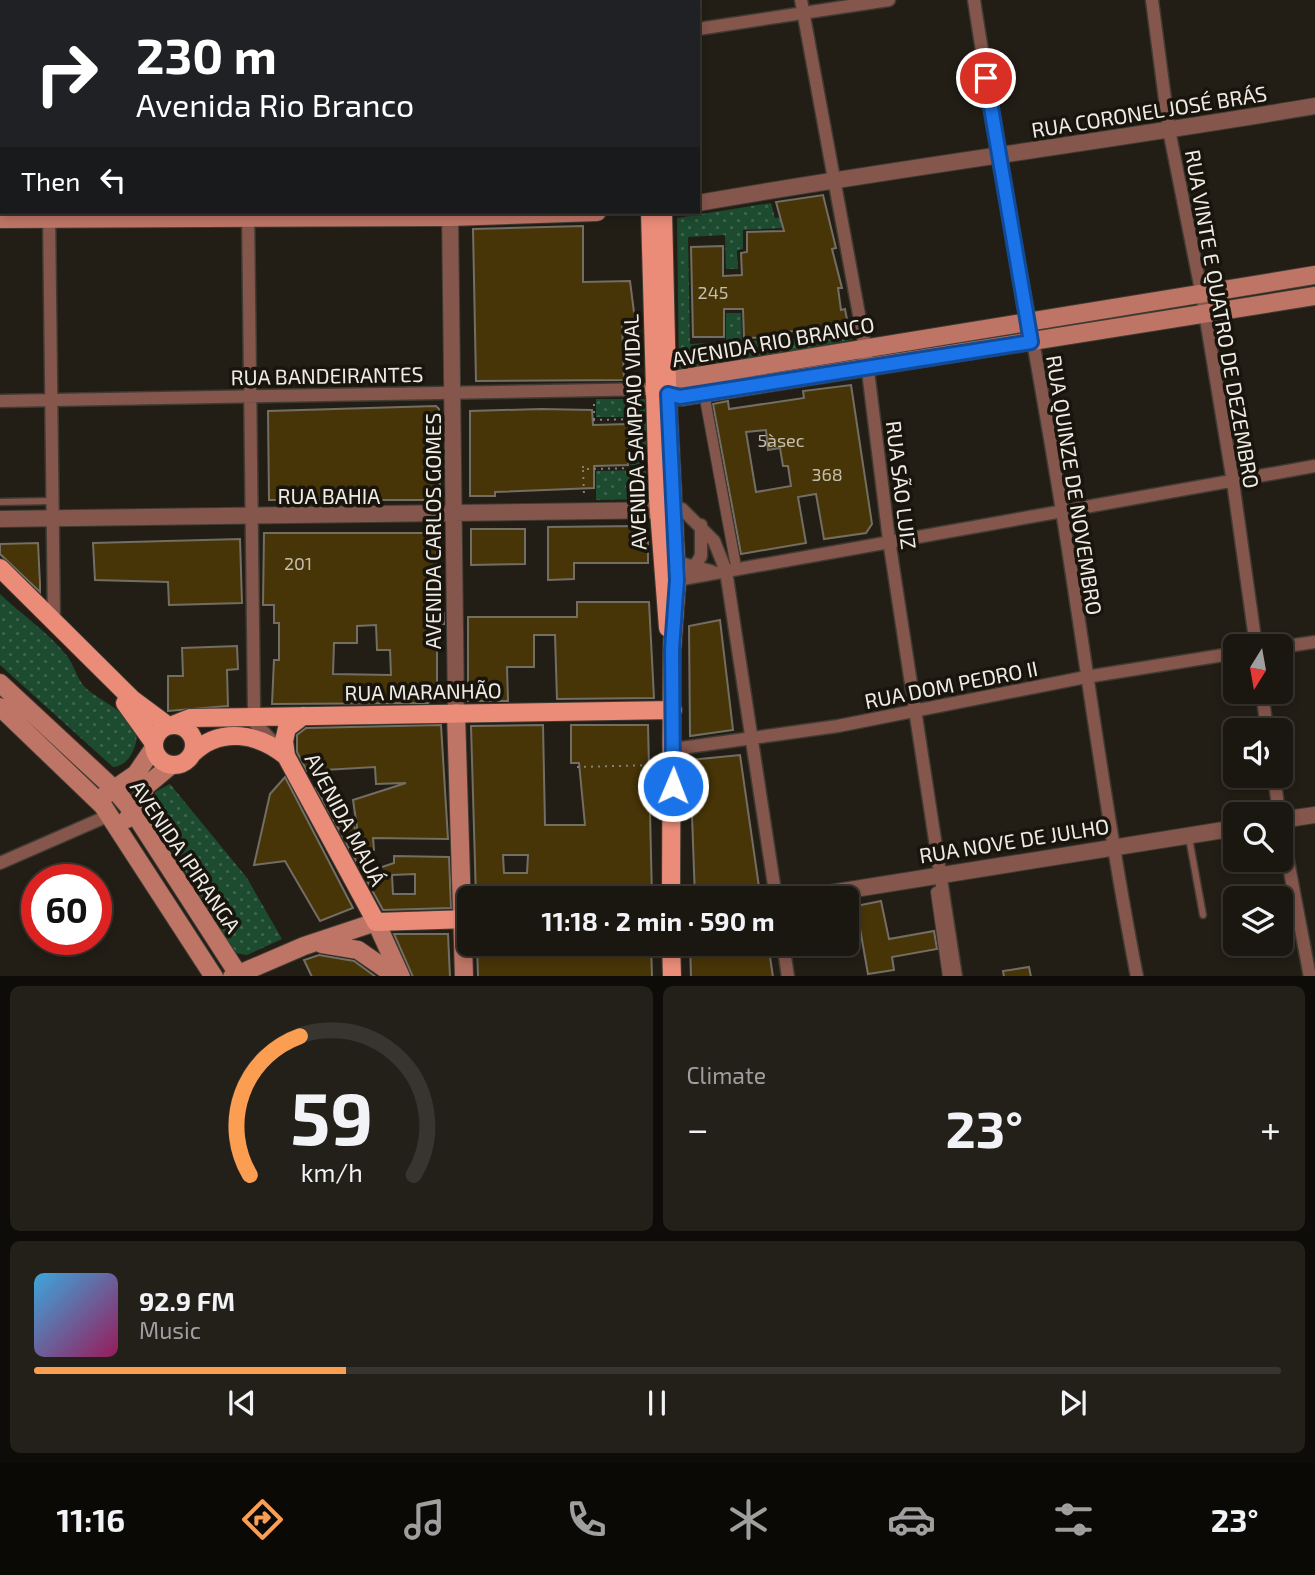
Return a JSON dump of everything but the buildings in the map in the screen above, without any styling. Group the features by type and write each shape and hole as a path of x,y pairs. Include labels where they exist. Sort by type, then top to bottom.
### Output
{"main road":[{"path":"0,219 49,215 450,214"},
{"name":"AVENIDA SAMPAIO VIDAL","path":"650,214 663,389"},
{"name":"AVENIDA SAMPAIO VIDAL","path":"663,214 665,510 661,540 664,606 672,649"},
{"name":"AVENIDA RIO BRANCO","path":"663,389 865,346 1202,295 1315,275"},
{"name":"AVENIDA RIO BRANCO","path":"663,389 680,397 1315,296"},
{"name":"AVENIDA SAMPAIO VIDAL","path":"665,510 681,579 672,649 674,748 671,886"},
{"path":"0,568 35,601 54,625 128,706 157,756 170,766 179,766 193,753 194,745 188,731 171,725 132,699 54,625 0,580"},
{"name":"AVENIDA IPIRANGA","path":"0,683 114,789 134,813 235,975"},
{"name":"AVENIDA IPIRANGA","path":"0,707 108,813 214,976"},
{"name":"RUA MARANHÃO","path":"171,725 190,718 673,710"},
{"name":"AVENIDA CARLOS GOMES","path":"456,713 464,886"},
{"path":"286,756 284,741 287,728 303,716"},
{"path":"170,766 146,786 134,813 123,821 108,813 104,796 136,774 156,735 171,725"},
{"name":"AVENIDA MAUÁ","path":"193,753 207,742 227,737 250,736 269,743 286,756 376,922"},
{"path":"235,975 304,946 376,922 457,919"},
{"path":"376,922 399,976"},
{"path":"304,946 323,944 351,947 399,976"},
{"name":"AVENIDA CARLOS GOMES","path":"464,976 465,956"},
{"path":"671,956 672,976"}],"street":[{"name":"RUA SÃO LUIZ","path":"801,0 865,346 889,540 956,976"},
{"path":"700,29 889,0"},
{"name":"RUA QUINZE DE NOVEMBRO","path":"974,0 998,156 1062,512 1112,848 1137,976"},
{"name":"RUA VINTE E QUATRO DE DEZEMBRO","path":"1152,0 1169,131 1206,315 1254,634"},
{"name":"RUA CORONEL JOSÉ BRÁS","path":"700,203 836,179 1169,131 1315,106"},
{"name":"AVENIDA CARLOS GOMES","path":"450,214 456,713"},
{"path":"49,215 54,625"},
{"path":"248,215 248,396 254,717 255,723 286,756"},
{"name":"RUA BANDEIRANTES","path":"0,401 663,389"},
{"path":"705,399 750,740 774,886"},
{"path":"681,579 726,568 1062,512 1315,466"},
{"path":"665,510 682,509 701,525 714,541 726,568"},
{"name":"RUA BAHIA","path":"0,519 454,515 665,510"},
{"path":"681,579 695,568 703,548 701,525"},
{"path":"661,540 676,560 695,568 726,568"},
{"path":"35,601 49,601 54,587"},
{"path":"1293,645 1315,642"},
{"name":"RUA DOM PEDRO II","path":"674,748 750,740 1086,677 1223,655"},
{"path":"0,863 108,813"},
{"path":"1293,820 1315,815"},
{"name":"RUA NOVE DE JULHO","path":"859,888 1223,830"},
{"path":"1290,872 1310,976"},
{"path":"936,892 948,976"},
{"path":"785,956 788,976"}],"lane":[{"path":"0,502 52,501"},
{"path":"1188,835 1203,915"}],"path":[{"path":"594,398 593,420 648,419"},
{"path":"584,502 583,467 650,468"},
{"path":"577,767 661,765"}],"green space":[{"path":"771,203 775,218 783,217 785,228 743,230 743,249 737,250 738,269 726,269 725,235 688,237 690,344 726,342 726,313 741,313 742,341 851,336 852,340 679,372 677,218"},
{"path":"596,399 645,399 645,417 596,417"},
{"path":"630,422 646,422 646,464 630,465"},
{"path":"646,470 645,499 596,500 596,471"},
{"path":"0,594 60,648 83,685 129,720 135,729 136,739 133,751 125,762 113,767 0,665"},
{"path":"170,784 247,878 282,939 247,955 235,953 150,814 155,792"}],"route":[{"path":"673,786 672,649 677,580 668,394 680,397 1031,342 986,78"}]}
